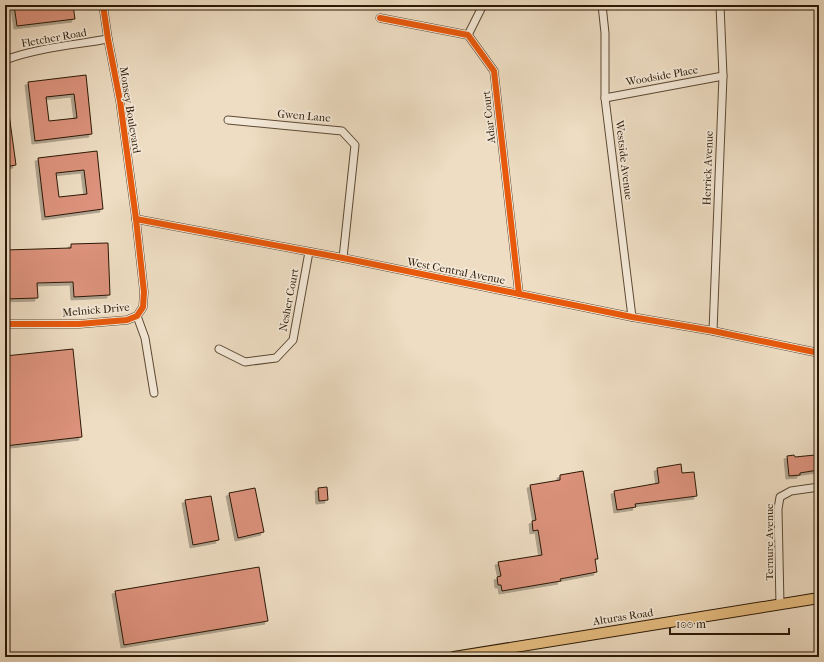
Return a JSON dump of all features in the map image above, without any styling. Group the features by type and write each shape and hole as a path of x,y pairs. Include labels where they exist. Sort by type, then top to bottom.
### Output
{"main road":[{"name":"Alturas Road","path":"460,656 819,598"}],"street":[{"name":"Monsey Boulevard","path":"103,5 120,101 136,219"},
{"path":"380,18 468,34 484,5"},
{"name":"Westside Avenue","path":"602,5 605,32 605,98 632,317"},
{"name":"Herrick Avenue","path":"713,331 723,76 720,5"},
{"name":"Adar Court","path":"468,34 494,71 519,294"},
{"name":"Fletcher Road","path":"5,60 14,56 38,51 108,39"},
{"name":"Woodside Place","path":"605,98 723,76"},
{"name":"Gwen Lane","path":"228,120 342,130 355,145 343,258"},
{"name":"West Central Avenue","path":"136,219 343,258 632,317 713,331 819,353"},
{"name":"Melnick Drive","path":"5,324 79,324 127,320 137,316 142,308 144,292 136,219"},
{"name":"Nesher Court","path":"219,349 245,362 276,358 293,340 309,252"},
{"path":"137,316 145,338 154,393"},
{"name":"Ternure Avenue","path":"780,605 778,509 780,497 791,491 819,487"}],"building":[{"path":"14,5 31,5 31,7 45,5 73,5 75,19 17,26"},
{"path":"86,75 92,134 35,141 28,82","holes":["74,94 77,118 49,121 46,97"]},
{"path":"9,114 16,165 5,167 5,115"},
{"path":"97,151 103,209 45,217 38,158","holes":["84,170 87,194 59,197 56,173"]},
{"path":"108,243 110,295 74,297 73,282 37,283 38,298 5,299 5,250 71,248 71,244"},
{"path":"73,349 82,437 5,446 5,356"},
{"path":"794,455 795,457 815,455 818,470 800,473 800,475 789,476 787,456"},
{"path":"681,464 682,473 694,472 697,496 635,504 636,507 617,510 614,491 659,483 657,468"},
{"path":"583,471 598,559 595,559 597,572 560,579 561,581 502,591 501,585 498,585 497,577 501,576 498,562 542,555 538,530 533,531 532,521 536,520 530,485 560,480 560,475"},
{"path":"327,487 328,500 319,501 318,488"},
{"path":"255,488 264,532 238,538 229,493"},
{"path":"211,496 219,540 193,545 185,500"},
{"path":"259,567 268,621 124,645 115,591"}],"cycle path":[{"path":"5,324 79,324 127,320 137,316 143,307 144,292 136,219 120,101 103,5"},
{"path":"380,18 468,35 494,71 519,294"},
{"path":"136,219 343,258 632,317 713,331 819,353"}]}
